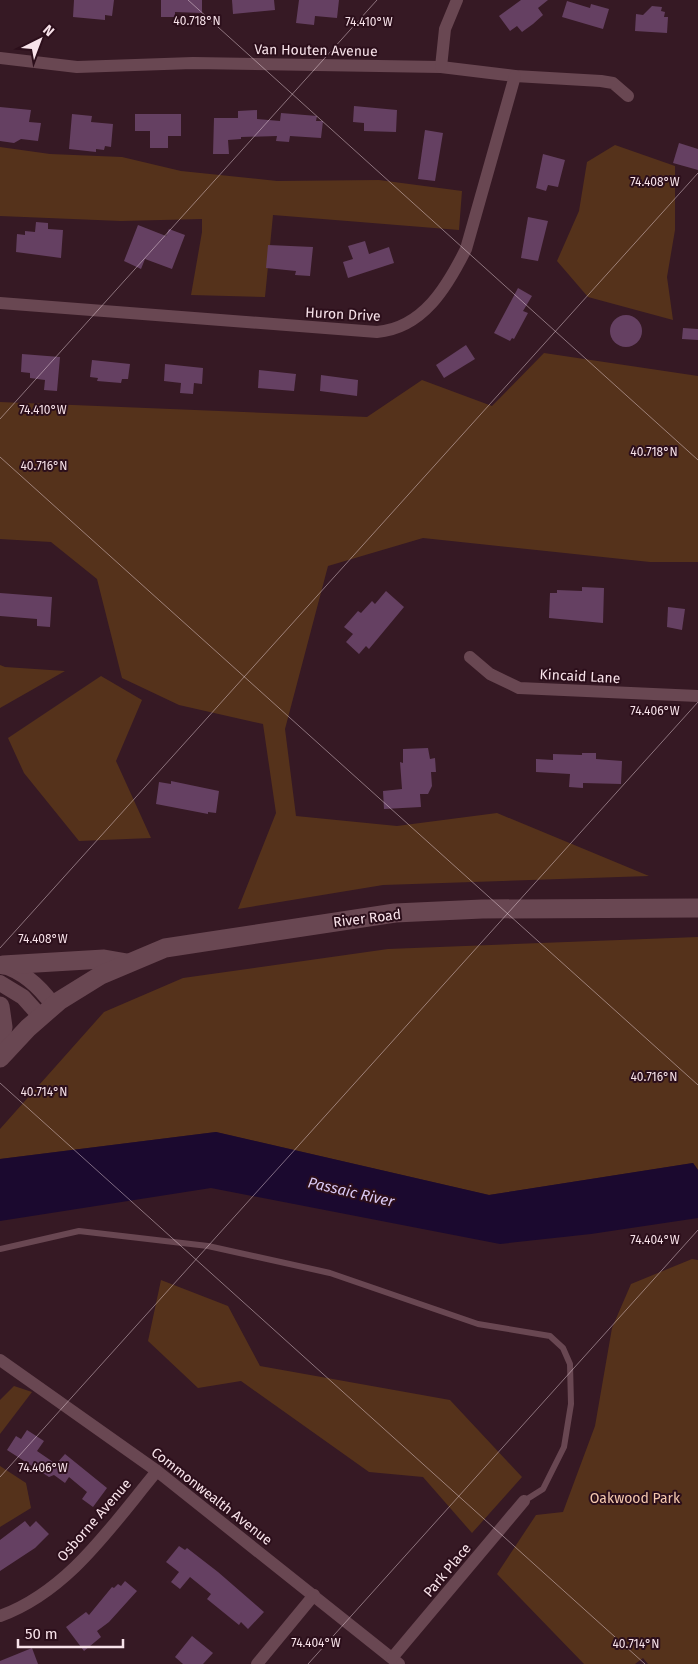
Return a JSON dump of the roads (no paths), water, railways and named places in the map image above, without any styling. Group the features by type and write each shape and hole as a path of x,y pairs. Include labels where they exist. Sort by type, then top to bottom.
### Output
{"main road":[{"name":"River Road","path":"0,1058 47,1011 101,975 165,948 207,940 395,913 482,909 698,908"},
{"path":"1,971 104,959 127,963"},
{"path":"0,1006 4,1027 0,1042"}],"street":[{"path":"441,67 445,29 457,0"},
{"name":"Van Houten Avenue","path":"0,58 77,67 193,64 441,67 515,76 601,81 613,83 628,96"},
{"name":"Huron Drive","path":"0,303 377,332 391,331 406,325 420,316 434,301 456,269 466,249 515,76"},
{"name":"Kincaid Lane","path":"470,657 490,674 519,688 698,696"},
{"path":"1,971 14,970 35,984 47,1011"},
{"name":"Commonwealth Avenue","path":"0,1360 157,1471 396,1661"},
{"name":"Osborne Avenue","path":"0,1616 46,1592 63,1579 86,1556 157,1471"},
{"name":"Park Place","path":"396,1661 524,1501"},
{"path":"257,1664 314,1595"}],"lane":[{"path":"0,1249 79,1232 208,1246 330,1273 478,1324 550,1336 562,1348 570,1364 571,1404 566,1438 543,1489 524,1501"}],"water":[{"name":"Passaic River","path":"216,1132 489,1195 693,1163 698,1170 698,1218 591,1234 500,1244 211,1188 0,1221 0,1159"}],"park label":[{"name":"Oakwood Park","path":"635,1498"}]}
